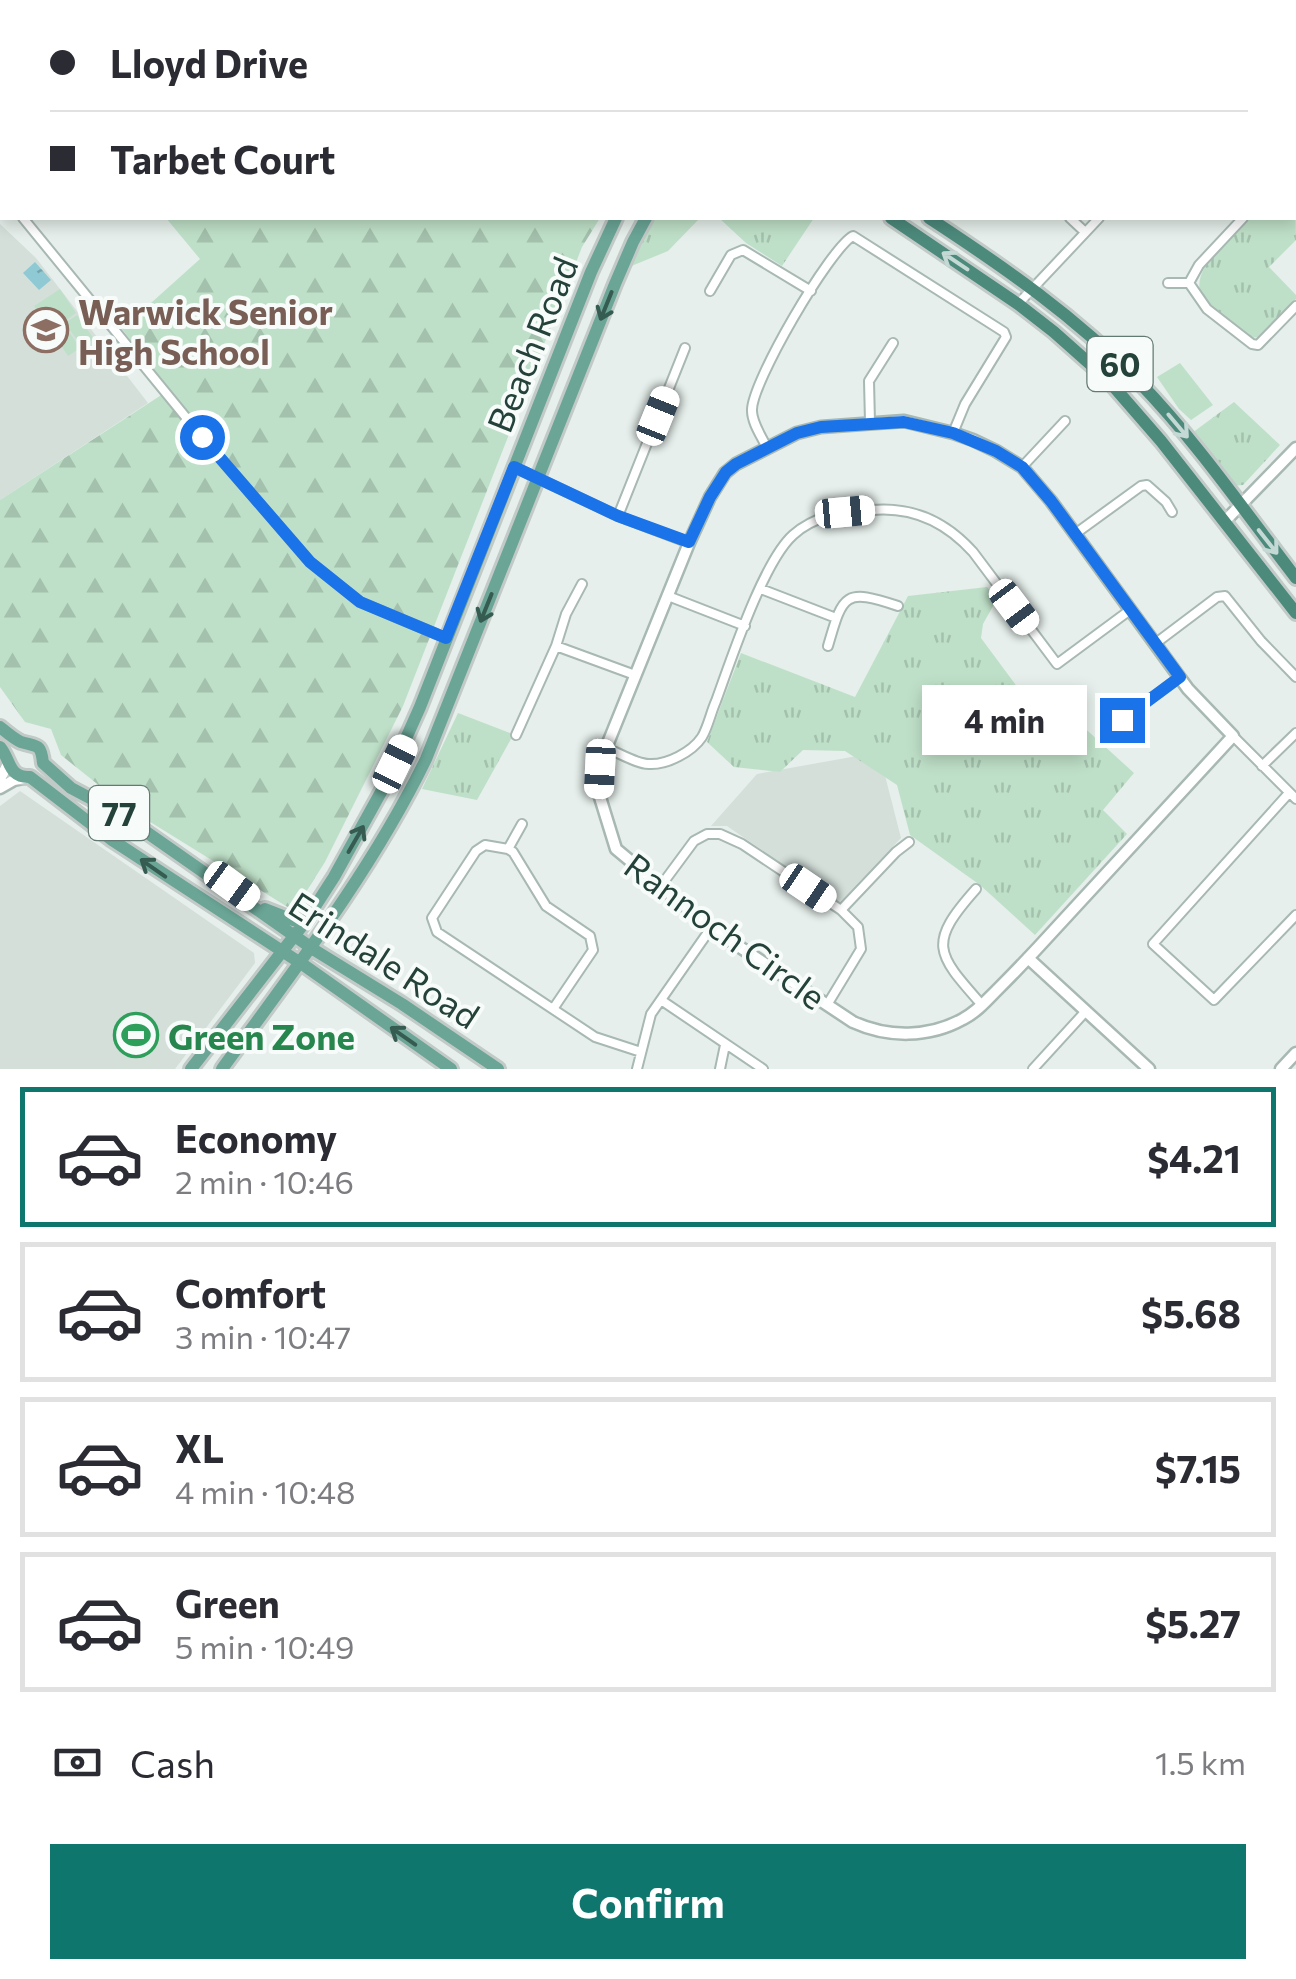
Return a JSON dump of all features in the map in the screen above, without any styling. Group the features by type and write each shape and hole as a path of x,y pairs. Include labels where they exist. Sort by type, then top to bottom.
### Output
{"highway":[{"name":"60","path":"895,220 1018,304 1108,380 1162,441 1296,613"},
{"name":"60","path":"933,220 1032,287 1143,386 1198,450 1296,578"}],"main road":[{"name":"Beach Road","path":"191,1069 304,922 386,783 410,733 615,220"},
{"path":"601,249 623,220"},
{"name":"Beach Road","path":"222,1069 351,889 384,838 426,759 632,242 645,220"},
{"name":"Erindale Road","path":"0,727 22,742 38,747 43,763 71,788 122,815 294,936 498,1069"},
{"path":"5,756 22,742"},
{"name":"Erindale Road","path":"5,756 14,773 27,777 139,858 283,951 446,1066"},
{"path":"27,777 41,769 43,763"},
{"path":"214,879 232,886 263,908 304,922"},
{"path":"327,958 324,945 328,933 351,889"},
{"path":"239,1008 265,965 265,940"},
{"path":"288,976 328,987 366,1009"},
{"path":"446,1066 456,1042"}],"street":[{"path":"25,220 310,562 360,602 446,638"},
{"path":"1072,220 1085,232"},
{"path":"1018,304 1097,220"},
{"path":"1190,283 1199,266 1242,220"},
{"path":"767,448 752,416 754,397 772,356 810,292 844,242 853,236 1004,332 1006,338 965,404 953,433"},
{"path":"710,292 731,255 744,250 810,292"},
{"path":"1168,283 1190,283"},
{"path":"1190,283 1207,309 1252,344 1258,345 1296,306"},
{"path":"870,422 869,381 892,343"},
{"path":"618,516 685,348"},
{"path":"1022,467 1065,420"},
{"name":"Rannoch Circle","path":"870,422 904,422 953,433 1022,467 1180,677 1233,736 982,1005 952,1024 911,1034 865,1027 826,1006 711,928 616,849 599,794 606,748 689,542 726,472 797,433 870,422"},
{"path":"1225,522 1296,448"},
{"path":"513,471 689,542"},
{"path":"1075,534 1141,486 1147,485 1158,493 1172,512"},
{"path":"606,748 648,764 678,757 701,738 761,588 784,544 815,520 845,512 900,510 922,515 961,538 1056,664 1130,610"},
{"path":"516,735 582,584"},
{"path":"761,588 836,618"},
{"path":"828,646 844,602 860,595 898,606"},
{"path":"668,596 745,626"},
{"path":"1156,644 1224,596 1296,678"},
{"path":"556,646 635,675"},
{"path":"1122,720 1180,677"},
{"path":"1262,766 1296,733"},
{"path":"1233,736 1293,796 1153,944 1214,1000 1296,914"},
{"path":"0,779 5,756"},
{"path":"0,788 27,777"},
{"path":"508,849 522,824"},
{"path":"660,887 694,841 707,834 720,834 742,844 841,910 858,927 861,949 826,1006"},
{"path":"841,910 909,842"},
{"path":"553,1009 593,950 590,936 546,906 514,852 485,845 476,851 432,918 437,932 594,1037 641,1052"},
{"path":"976,888 949,921 943,943 952,972 982,1005"},
{"path":"636,1069 651,1014 711,928"},
{"path":"1028,958 1150,1069"},
{"path":"661,1000 763,1069"},
{"path":"1034,1069 1086,1011"},
{"path":"720,1069 725,1045"},
{"path":"1281,1069 1296,1053"}],"shaded area":[{"name":"Warwick Senior High School","path":"0,224 36,258 148,403 0,500"},
{"path":"879,752 901,838 839,903 727,826 711,826 757,774"},
{"path":"20,791 254,953 255,963 175,1069 0,1069 0,806"}],"green space":[{"path":"168,220 599,220 582,247 403,706 325,862 294,911 126,807 61,755 51,729 25,722 0,687 0,500 169,390 122,329 200,259"},
{"path":"654,220 698,220 668,251 629,267"},
{"path":"721,220 813,220 782,266 746,243"},
{"path":"1246,220 1296,220 1296,240 1269,267 1296,299 1260,337 1250,338 1202,296 1201,276 1214,254"},
{"path":"60,289 76,313 51,331 34,306"},
{"path":"77,315 94,339 82,347 65,323"},
{"path":"64,324 80,348 68,356 52,332"},
{"path":"1180,363 1213,405 1191,420 1157,377"},
{"path":"1234,402 1280,445 1243,485 1232,486 1192,433"},
{"path":"987,587 997,599 983,624 981,638 1032,707 1078,722 1134,773 1103,810 1127,834 1035,935 980,885 910,835 897,785 845,751 803,750 780,772 734,767 707,742 741,653 855,697 908,596"},
{"path":"458,713 510,733 511,739 477,800 422,789"}],"water":[{"path":"35,262 51,280 39,290 23,273"}],"place":[{"name":"Warwick Senior High School","path":"46,330"},
{"name":"Green Zone","path":"136,1035"}],"route":[{"path":"202,437 310,562 360,602 446,638 514,467 618,516 689,542 726,472 797,433 870,422 904,422 953,433 1022,467 1180,677 1122,720"}]}
